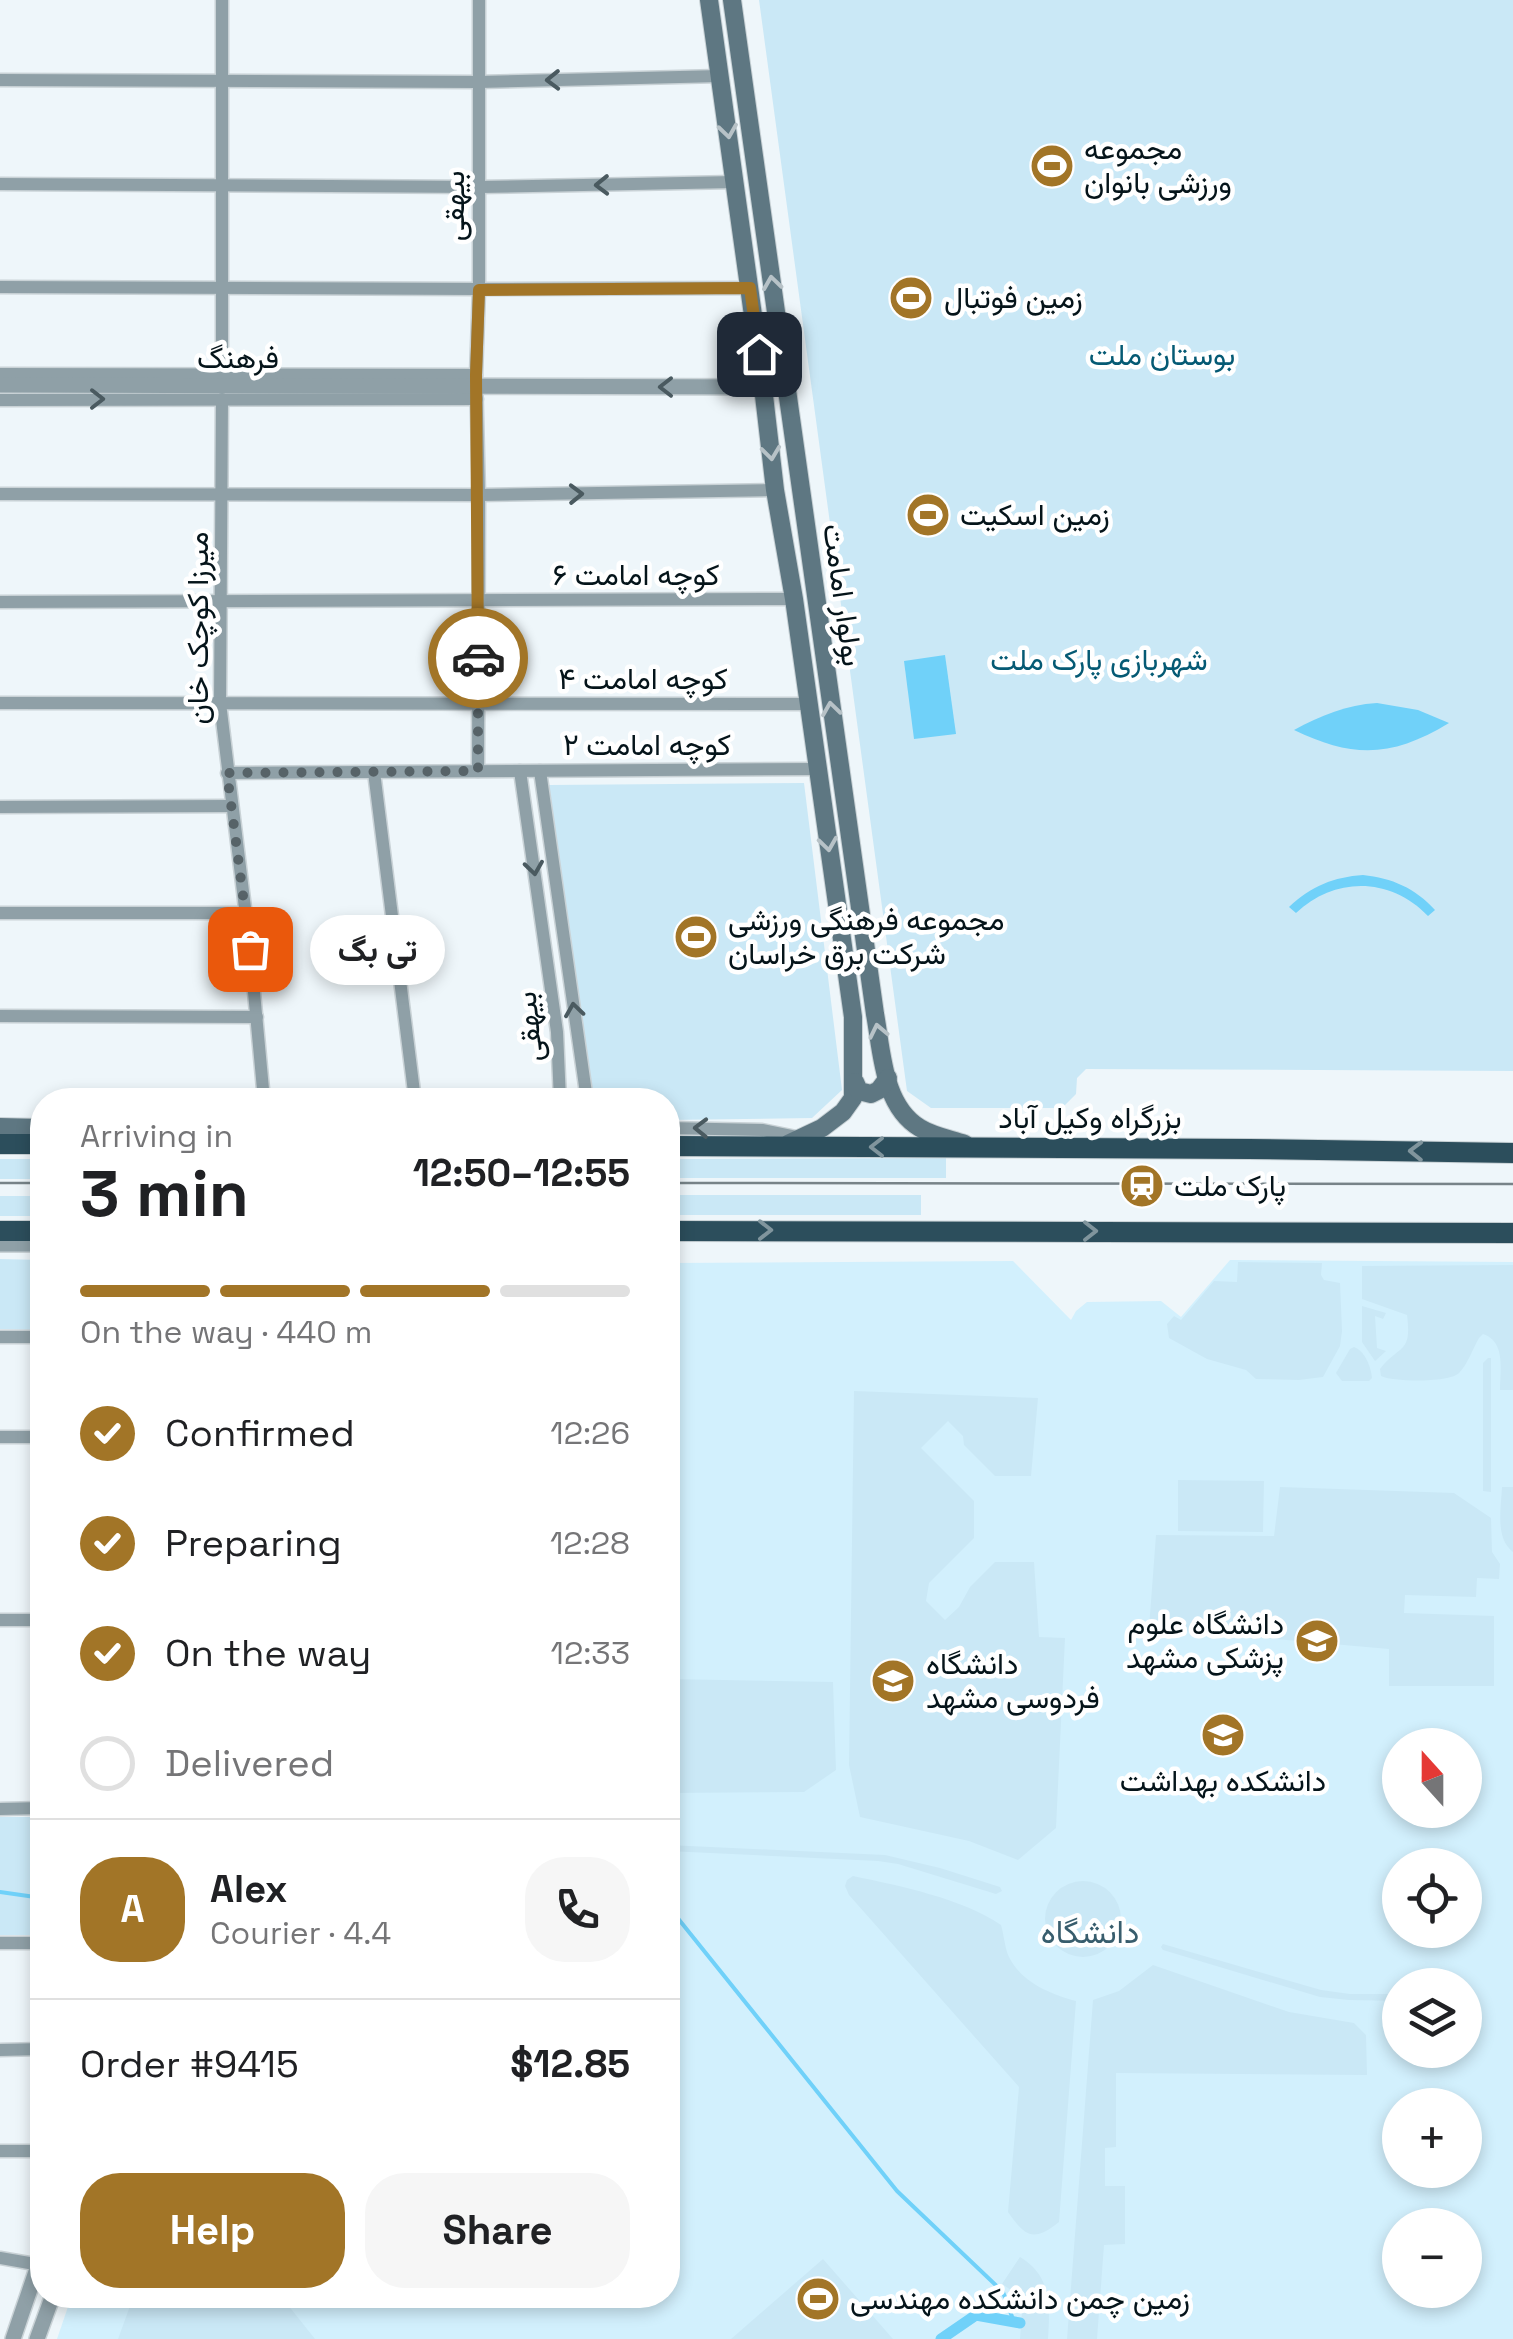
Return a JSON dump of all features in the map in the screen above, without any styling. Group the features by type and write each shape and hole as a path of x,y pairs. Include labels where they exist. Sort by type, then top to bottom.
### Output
{"highway":[{"path":"0,1144 30,1144"},
{"name":"بزرگراه وکیل آباد","path":"680,1146 1513,1153"},
{"path":"0,1231 30,1231"},
{"path":"680,1231 1513,1233"}],"main road":[{"name":"بولوار امامت","path":"709,0 775,490 853,1017 855,1082"},
{"name":"بولوار امامت","path":"732,0 840,774 888,1078 896,1103 908,1119 922,1129 974,1148"},
{"path":"855,1082 859,1091 871,1094 880,1090 888,1078"},
{"path":"780,1147 803,1139 844,1112 853,1098 855,1082"},
{"path":"0,1127 30,1128"}],"street":[{"path":"222,0 222,373"},
{"name":"بیهقی","path":"478,771 479,0"},
{"path":"0,80 479,82 720,76"},
{"path":"0,184 479,188 734,182"},
{"path":"0,287 750,288"},
{"path":"0,374 222,373 476,387"},
{"name":"فرهنگ","path":"0,384 764,388"},
{"path":"0,400 222,400 476,387"},
{"name":"میرزا کوچک خان","path":"222,400 220,704 263,1088"},
{"path":"0,494 478,495 775,490"},
{"name":"کوچه امامت ۶","path":"0,602 794,599"},
{"name":"کوچه امامت ۴","path":"0,703 808,704"},
{"name":"کوچه امامت ۲","path":"227,773 817,769"},
{"name":"بیهقی","path":"520,771 556,1032 559,1088"},
{"path":"540,771 585,1088"},
{"path":"374,772 413,1088"},
{"path":"0,807 231,806"},
{"path":"0,913 244,912"},
{"path":"541,921 561,919"},
{"path":"0,1016 257,1017"},
{"path":"680,1128 762,1130 803,1139"},
{"path":"0,1244 30,1244"},
{"path":"0,1337 30,1337"},
{"path":"0,1437 30,1437"},
{"path":"0,1620 30,1620"},
{"path":"0,1809 30,1808"},
{"path":"0,1943 30,1943"},
{"path":"0,2050 30,2050"},
{"path":"0,2151 30,2151"},
{"path":"0,2258 30,2258"},
{"path":"12,2339 30,2278"},
{"path":"38,2339 49,2308"}],"shaded area":[{"name":"دانشگاه فردوسی مشهد","path":"1230,1260 1513,1262 1513,2339 57,2339 68,2308 680,2308 680,1263 1013,1261 1071,1320 1087,1302 1161,1301 1181,1317"}],"green space":[{"name":"بوستان ملت","path":"759,0 1513,0 1513,1071 1086,1069 1077,1078 1076,1094 1062,1108 931,1108 907,1091"},
{"name":"مجموعه فرهنگی ورزشی شرکت برق خراسان","path":"804,783 842,1090 812,1118 680,1120 680,1088 590,1088 549,785"},
{"path":"946,1158 946,1178 680,1178 680,1159"},
{"path":"0,1159 30,1159 30,1179 0,1179"},
{"path":"680,1195 921,1195 921,1215 680,1215"},
{"path":"0,1196 30,1196 30,1216 0,1216"},
{"path":"0,1259 30,1260 30,1330 0,1329"},
{"path":"1238,1262 1322,1263 1324,1280 1340,1283 1340,1346 1323,1377 1256,1379 1246,1370 1207,1359 1169,1338 1167,1324 1174,1316 1181,1320 1214,1281 1237,1282"},
{"path":"1513,1265 1513,1390 1500,1390 1498,1350 1483,1334 1462,1369 1453,1376 1421,1380 1381,1376 1380,1369 1406,1343 1407,1315 1362,1299 1362,1266"},
{"path":"1362,1306 1386,1313 1383,1319 1375,1316 1377,1348 1386,1351 1375,1361 1362,1342"},
{"path":"1354,1347 1369,1364 1369,1381 1342,1381 1336,1373"},
{"path":"1488,1358 1491,1492 1483,1491 1483,1363"},
{"path":"854,1391 1038,1398 1031,1476 995,1476 964,1445 963,1436 948,1421 921,1448 974,1501 974,1538 929,1583 926,1601 945,1620 995,1562 1034,1562 1039,1637 1065,1638 1056,1828 1018,1860 969,1841 860,1817 849,1765"},
{"path":"1178,1480 1264,1481 1263,1532 1178,1531"},
{"path":"1280,1487 1454,1493 1491,1518 1492,1552 1500,1564 1499,1579 1477,1578 1476,1597 1405,1595 1404,1613 1494,1616 1494,1686 1389,1686 1389,1649 1149,1628 1156,1535 1274,1536"},
{"path":"1502,1487 1513,1487 1513,1552 1501,1531"},
{"path":"680,1679 833,1682 836,1770 804,1792 680,1793"},
{"path":"0,1817 30,1817 30,1935 0,1935"},
{"path":"680,1846 885,1855 940,1868 1000,1887 1002,1891 996,1894 878,1861 680,1852"},
{"path":"853,1876 930,1894 985,1916 1001,1925 1008,1954 1021,1974 1047,1991 1076,2001 1059,2222 1050,2229 1030,2234 1008,2212 1019,2087 849,1895 845,1886"},
{"path":"1083,1881 1110,1892 1121,1919 1110,1946 1083,1957 1056,1946 1045,1919 1056,1892"},
{"path":"1163,1944 1321,1990 1382,1994 1382,2001 1320,1997 1161,1947"},
{"path":"1153,1965 1289,2012 1354,2023 1366,2035 1367,2075 1116,2073 1116,2147 1105,2148 1105,2186 1125,2186 1125,2244 1104,2245 1097,2339 1067,2339 1093,2000 1119,1991"},
{"path":"1020,2257 1038,2273 1047,2293 1048,2339 1020,2339 1023,2298 1002,2284"},
{"name":"زمین چمن دانشکده مهندسی","path":"823,2259 893,2339 731,2339"},
{"path":"129,2308 290,2308 315,2339 118,2339"}],"water":[{"path":"945,655 956,734 914,739 904,661"},
{"path":"1377,703 1418,710 1449,723 1410,743 1373,750 1336,746 1294,730 1334,712"},
{"path":"1363,875 1402,885 1435,910 1428,916 1397,894 1363,886 1328,892 1296,913 1289,907 1323,884"}],"waterway":[{"path":"0,1892 30,1896"},
{"path":"680,1921 897,2191 1003,2292 1014,2322"},
{"path":"941,2339 976,2315 1020,2323"}],"tram line":[{"path":"0,1183 30,1183"},
{"path":"680,1183 1513,1184"}],"way so far":[{"path":"250,949 227,773 478,771 478,658"}],"place":[{"name":"مجموعه ورزشی بانوان","path":"1052,166"},
{"name":"زمین فوتبال","path":"911,298"},
{"name":"زمین اسکیت","path":"928,515"},
{"name":"مجموعه فرهنگی ورزشی شرکت برق خراسان","path":"696,937"},
{"name":"تی بگ","path":"250,949"},
{"name":"پارک ملت","path":"1142,1186"},
{"name":"دانشگاه علوم پزشکی مشهد","path":"1317,1641"},
{"name":"دانشگاه فردوسی مشهد","path":"893,1681"},
{"name":"دانشکده بهداشت","path":"1223,1735"},
{"name":"زمین چمن دانشکده مهندسی","path":"818,2299"}],"district":[{"name":"دانشگاه","path":"1090,1932"}],"route":[{"path":"478,658 479,290 750,288 759,354"}],"park label":[{"name":"شهربازی پارک ملت","path":"1099,660"}]}
